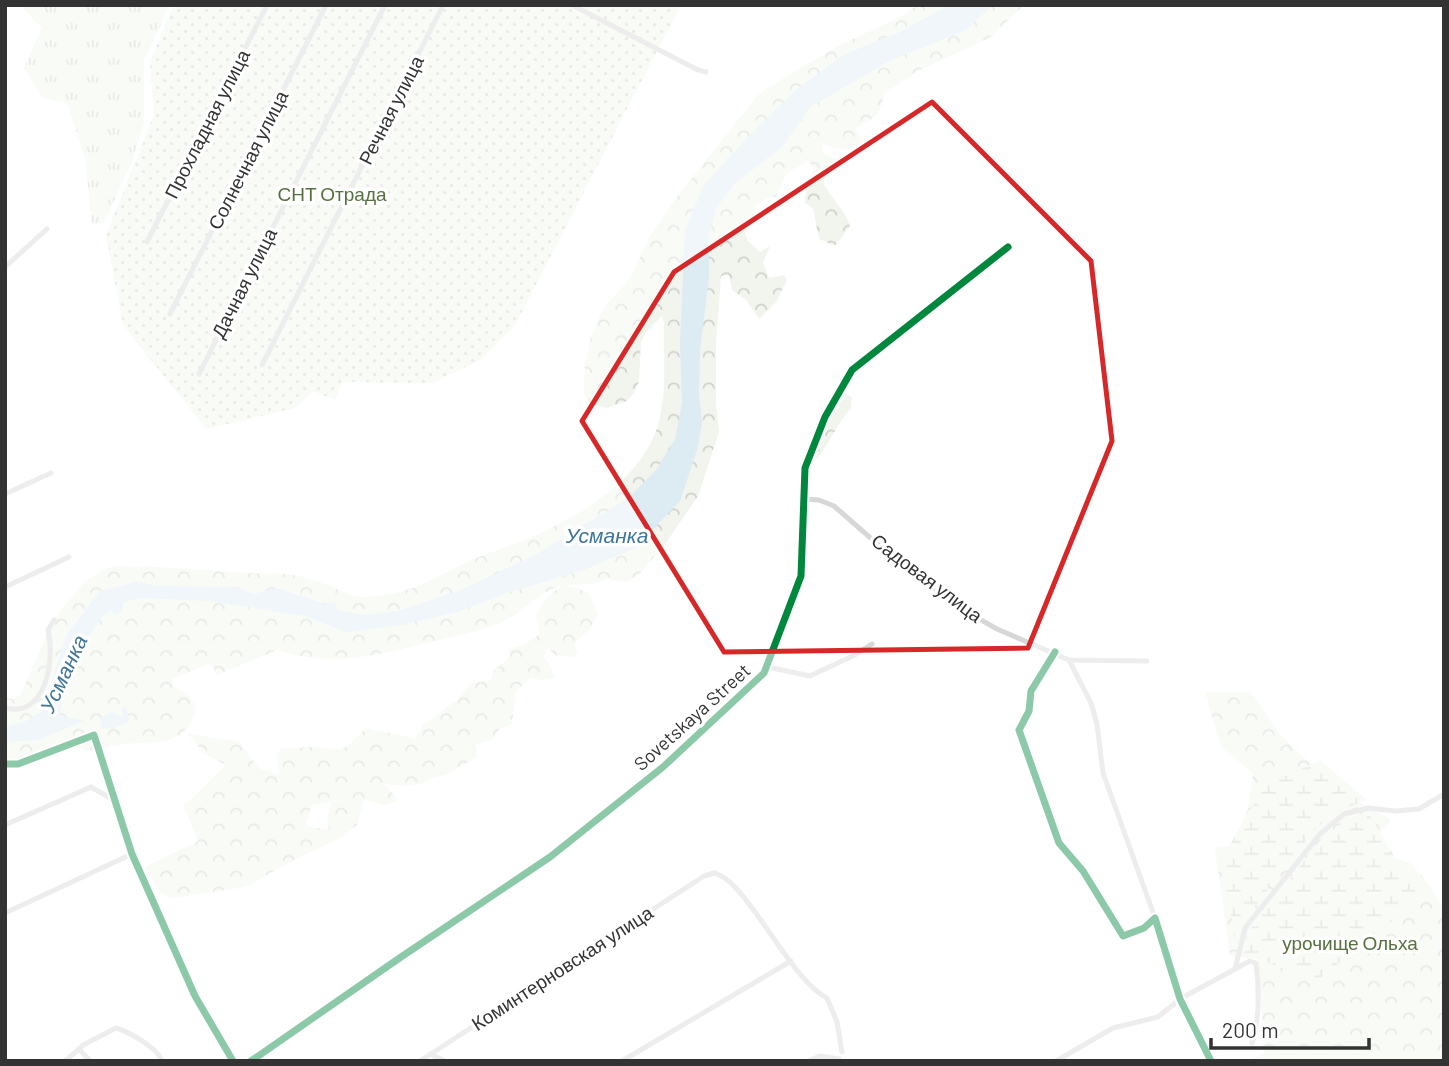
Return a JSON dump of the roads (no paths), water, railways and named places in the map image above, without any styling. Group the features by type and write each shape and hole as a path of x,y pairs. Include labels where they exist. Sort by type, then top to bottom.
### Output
{"street":[{"name":"Прохладная улица","path":"147,242 267,5"},
{"name":"Солнечная улица","path":"170,314 326,5"},
{"name":"Дачная улица","path":"199,374 385,5"},
{"name":"Речная улица","path":"262,365 443,5"},
{"path":"572,5 706,72"},
{"path":"5,267 47,229"},
{"name":"Sovetskaya Street","path":"251,1061 550,857 663,767 764,673 801,576 805,468 825,417 852,370 1008,247"},
{"path":"5,494 51,473"},
{"name":"Садовая улица","path":"803,499 819,500 834,506 898,562 962,609 997,629 1069,660 1147,661"},
{"path":"5,587 69,557"},
{"path":"5,708 22,709 32,705 39,697 50,662 51,642 48,630 54,620"},
{"path":"768,667 810,676 872,644"},
{"path":"1055,652 1031,691 1029,712 1019,730 1059,843 1083,871 1124,936 1144,928 1155,918"},
{"path":"1069,660 1091,703 1097,724 1103,773 1155,918 1180,999 1210,1061"},
{"path":"5,764 18,764 94,735 132,854 195,996 233,1061"},
{"path":"5,825 91,787 117,802"},
{"path":"1235,969 1245,928 1320,834 1344,814 1369,808 1395,811 1419,809 1444,794"},
{"path":"5,912 132,854"},
{"name":"Коминтерновская улица","path":"420,1061 704,876 714,873 730,881 791,961"},
{"path":"622,1061 791,961 814,992 827,998 837,1022 842,1052"},
{"path":"1056,1061 1113,1028 1158,1017 1180,999 1250,961 1256,963 1260,996 1252,1043"},
{"path":"66,1060 79,1049 116,1028 148,1045 159,1053 162,1061"},
{"path":"79,1049 90,1061"},
{"path":"430,1054 445,1061"},
{"path":"808,1061 820,1056 839,1059"}],"water":[{"name":"Усманка","path":"950,5 993,5 966,30 891,60 810,107 782,147 735,183 716,208 709,236 709,278 700,350 699,394 702,422 698,447 680,501 635,548 586,569 504,594 457,612 406,624 346,632 305,616 210,601 142,598 124,602 121,611 115,615 111,610 102,618 86,642 59,715 85,721 37,740 5,742 5,727 24,722 42,711 67,634 100,591 136,582 156,586 234,587 254,594 277,588 325,604 335,601 338,610 365,615 398,611 461,590 535,555 627,499 656,470 675,439 682,403 680,344 685,230 704,185 797,89 845,54 898,33"},
{"path":"126,706 129,721 112,729 102,728 100,718 112,712 123,717 122,708"}],"park label":[{"name":"СНТ Отрада","path":"332,194"},
{"name":"урочище Ольха","path":"1350,943"}]}
